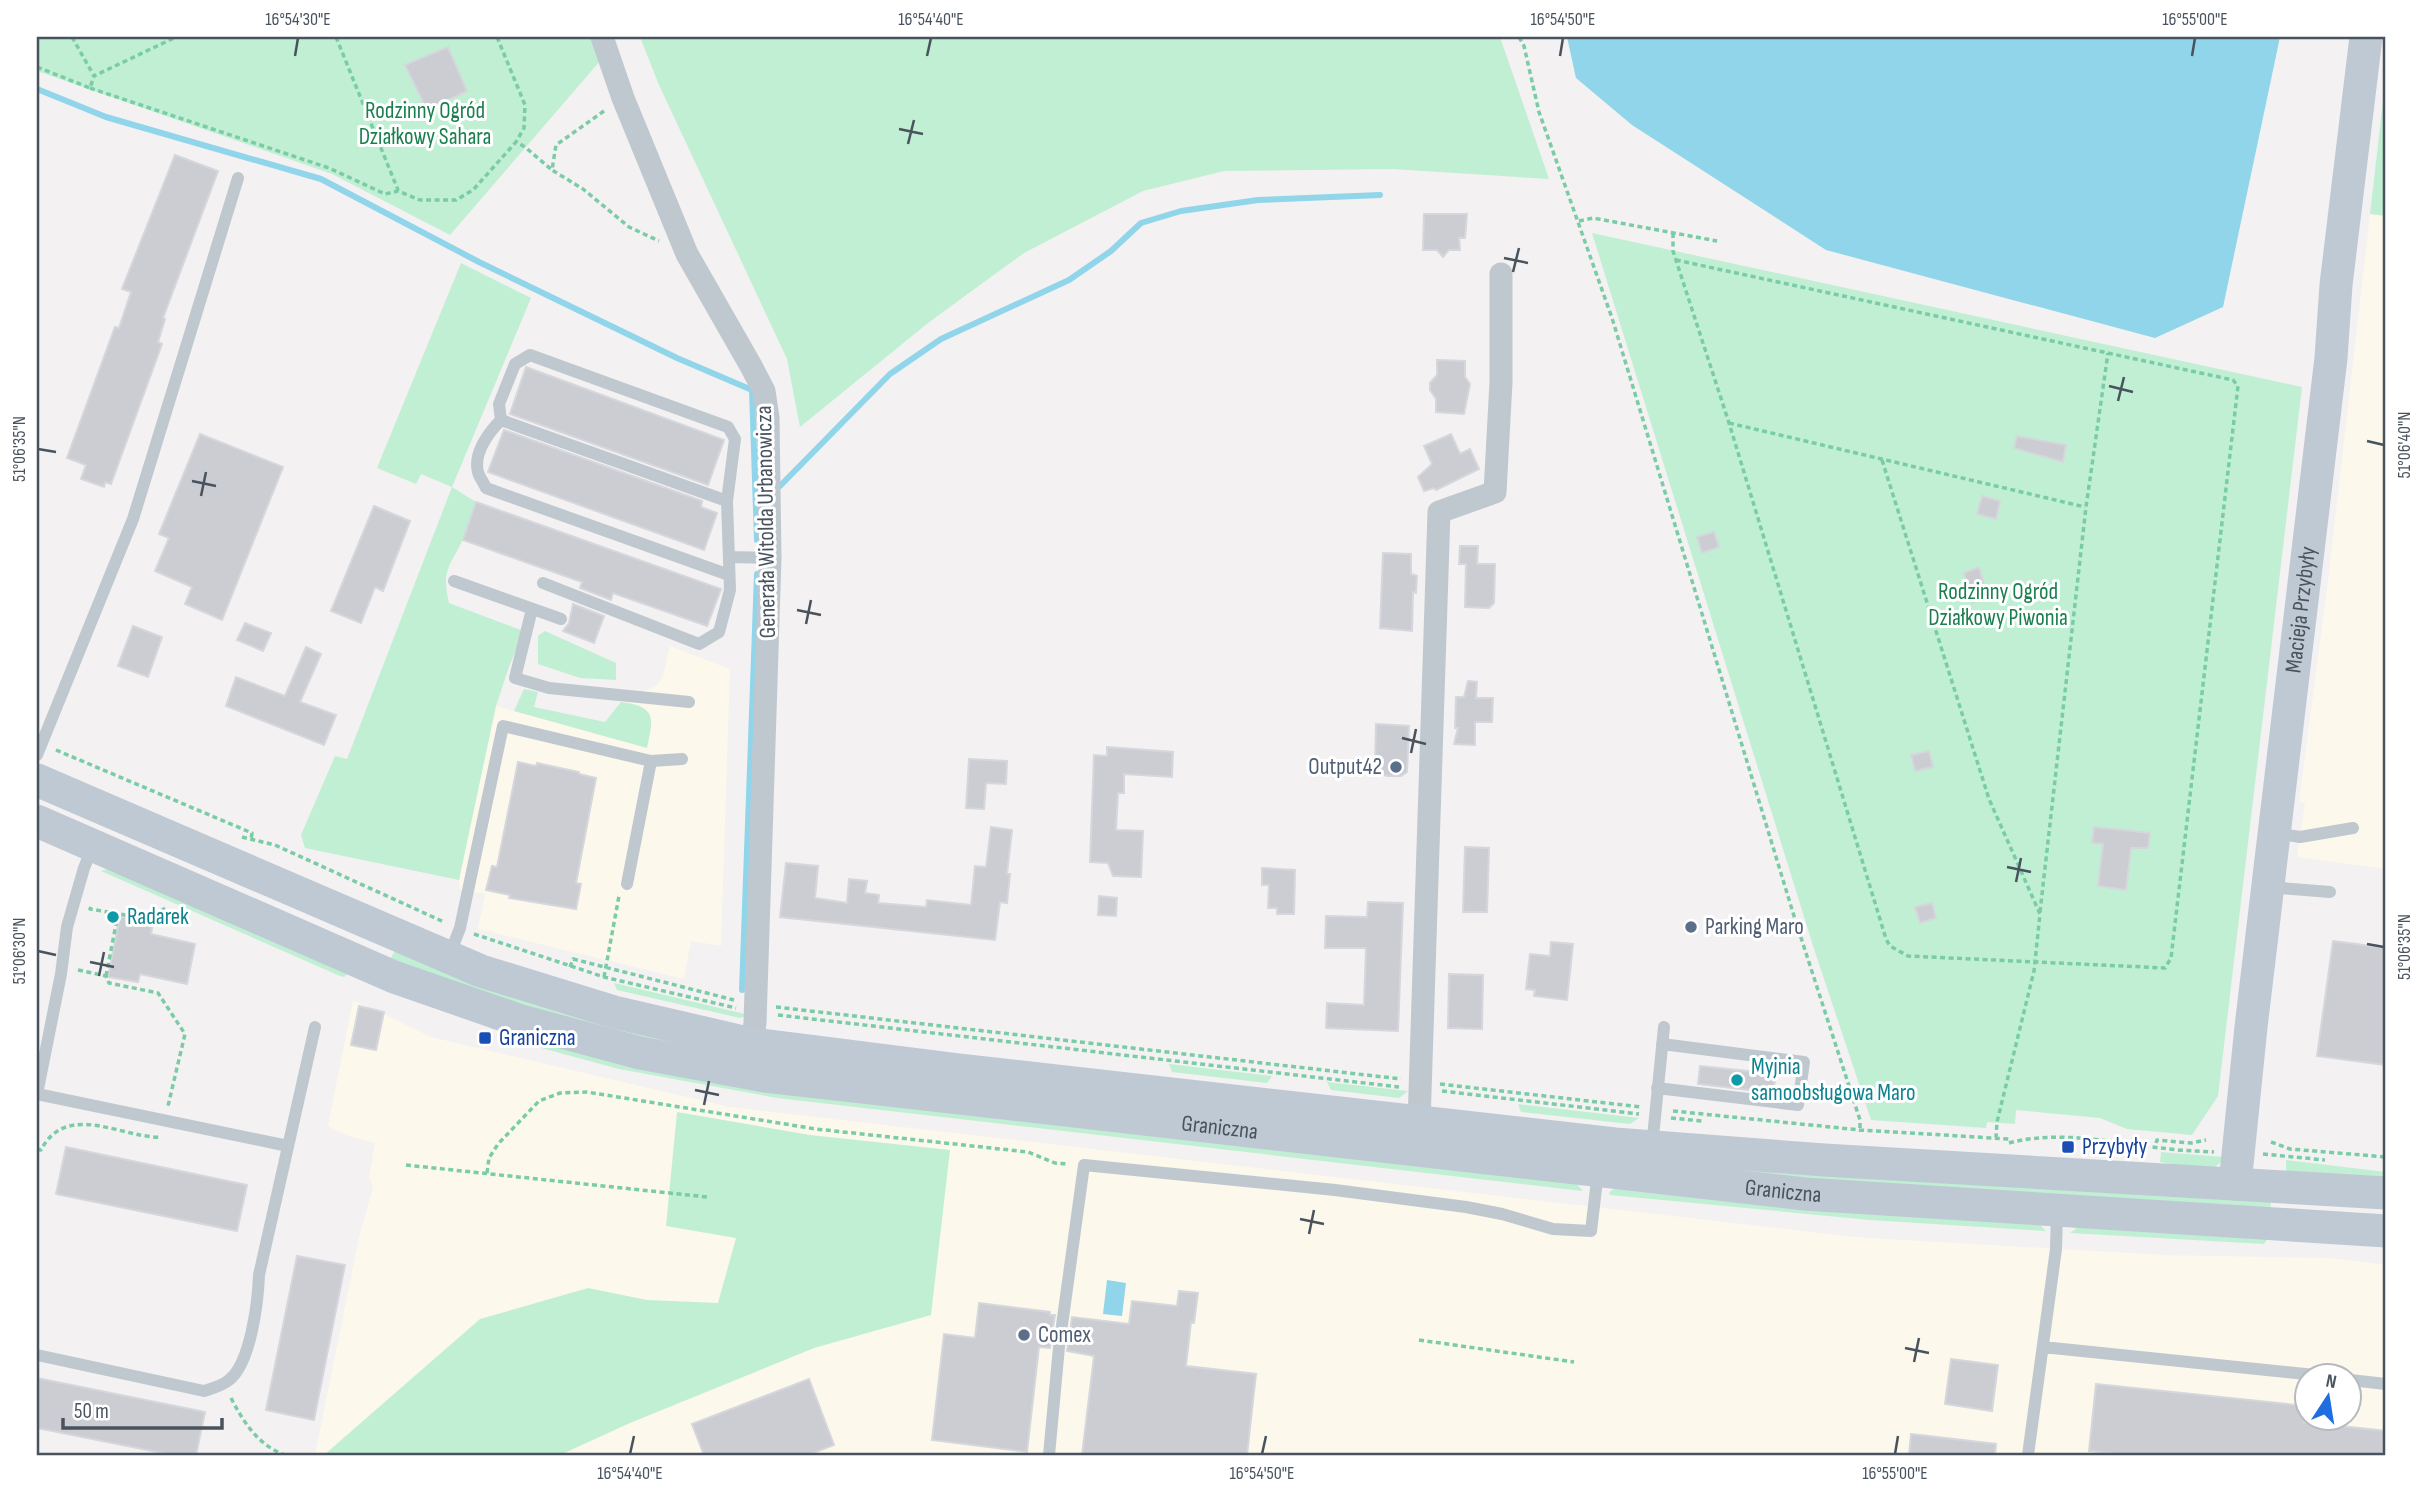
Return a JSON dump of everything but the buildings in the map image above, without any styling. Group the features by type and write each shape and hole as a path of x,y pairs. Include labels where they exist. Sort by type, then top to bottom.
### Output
{"main road":[{"name":"Macieja Przybyły","path":"2235,1184 2366,37"},
{"name":"Graniczna","path":"37,780 109,811 454,943 481,971 582,1003 752,1044 1419,1123 1651,1147 1859,1146 2235,1184 2386,1193"},
{"path":"93,845 109,811"},
{"name":"Graniczna","path":"37,821 394,977 521,1021 640,1053 765,1076 1598,1172 1862,1199 2386,1231"}],"street":[{"name":"Generała Witolda Urbanowicza","path":"601,37 687,254 764,391 768,418 770,558 752,1044"},
{"path":"1419,1123 1439,512 1495,492 1501,382 1501,274"}],"lane":[{"path":"40,749 133,519 238,178"},
{"path":"501,420 499,404 515,364 530,355 728,427 735,439 727,501 730,590 719,632 699,644 543,583"},
{"path":"501,420 727,501"},
{"path":"501,420 488,433 477,459 478,473 486,488 729,575"},
{"path":"729,557 770,558"},
{"path":"454,580 561,620"},
{"path":"532,609 515,678 549,688 690,702"},
{"path":"454,943 503,726 651,761 682,759"},
{"path":"627,884 651,761"},
{"path":"2275,833 2300,837 2353,828"},
{"path":"93,845 67,927 61,974 37,1094 288,1146"},
{"path":"2268,887 2330,892"},
{"path":"37,1355 204,1391 224,1384 239,1370 258,1298 259,1275 314,1027"},
{"path":"1651,1147 1664,1027"},
{"path":"1657,1088 1798,1105 1804,1062 1662,1044"},
{"path":"1049,1455 1059,1347 1084,1165 1335,1190 1453,1205 1502,1214 1553,1229 1591,1231 1598,1172"},
{"path":"2028,1455 2056,1249 2057,1211"},
{"path":"2043,1347 2294,1374"},
{"path":"2364,1382 2386,1384"}],"path":[{"path":"72,37 94,76"},
{"path":"90,88 94,76 176,37"},
{"path":"336,37 398,191"},
{"path":"37,67 90,88 329,168 385,194 398,191 420,201 456,201 473,190 516,142 524,128 525,105 497,37"},
{"path":"1519,37 1524,46 1539,112 1620,344 1794,916 1831,1024 1860,1120 1859,1146"},
{"path":"552,170 556,145 623,98"},
{"path":"516,142 526,147 552,170 583,189 629,227 687,254"},
{"path":"1579,221 1593,218 1717,242"},
{"path":"1673,233 1673,251 1729,423 1886,939 1891,946 1908,956 2160,970 2169,964 2238,386 2233,380 1676,260"},
{"path":"1997,1122 2035,962 2086,507 2109,353"},
{"path":"1729,423 2086,507"},
{"path":"1882,460 1989,799 2040,914"},
{"path":"40,749 252,833 251,841"},
{"path":"233,835 275,845 454,943 755,1009 1642,1115"},
{"path":"604,977 620,895 627,884"},
{"path":"92,897 90,908 149,919 170,905"},
{"path":"37,1149 41,1150 47,1138 66,1126 82,1123 160,1139 185,1034 158,993 109,983 106,976 118,914"},
{"path":"570,968 573,959 755,1009 1421,1087 1655,1109 1859,1146 2009,1139"},
{"path":"61,974 76,969 106,976"},
{"path":"487,1173 489,1158 498,1144 540,1101 560,1093 587,1092 816,1129 1028,1152 1055,1163 1084,1165"},
{"path":"1996,1145 2041,1137 2219,1152"},
{"path":"2156,1143 2157,1140 2191,1143 2206,1140"},
{"path":"2271,1142 2281,1149 2386,1157"},
{"path":"406,1165 707,1197"},
{"path":"1419,1340 1574,1362"},
{"path":"224,1384 250,1429 264,1445 285,1455"}],"shaded area":[{"path":"2370,214 2386,216 2386,869 2297,857 2305,803 2299,802 2328,581"},
{"path":"670,646 730,669 721,946 691,941 684,979 478,929 485,894 459,889 460,872 496,706 647,748 640,705 621,702 622,689 644,691 656,686 663,676"},
{"path":"353,1000 385,1012 384,1014 431,1037 730,1107 1855,1237 2164,1255 2330,1258 2386,1265 2386,1455 315,1455 359,1237 373,1187 369,1177 375,1143 348,1136 328,1126"}],"green space":[{"name":"Rodzinny Ogród Działkowy Sahara","path":"37,37 590,37 600,61 450,235 332,174 37,71"},
{"path":"640,37 1500,37 1549,179 1392,169 1224,171 1143,191 1024,253 928,323 800,427 787,359 659,85"},
{"path":"2386,75 2386,216 2370,214"},
{"name":"Rodzinny Ogród Działkowy Piwonia","path":"1592,233 2302,387 2218,1096 2192,1135 2127,1129 2100,1118 2016,1110 2015,1124 1987,1122 1986,1128 1871,1120 1814,949"},
{"path":"461,263 531,298 452,487 421,474 416,484 377,468"},
{"path":"452,487 476,502 467,530 446,575 449,603 521,630 520,640 496,706 459,880 305,848 301,835 335,756 347,759"},
{"path":"545,631 616,663 616,680 580,678 538,664 538,636"},
{"path":"524,689 538,692 534,707 605,722 621,702 641,707 650,715 651,721 647,748 514,711"},
{"path":"108,869 350,972 344,977 340,976 101,871"},
{"path":"395,950 680,1042 679,1048 569,1022 390,960"},
{"path":"614,983 749,1015 740,1018 617,990"},
{"path":"512,1040 542,1041 1576,1183 1583,1191 777,1098 619,1069"},
{"path":"1169,1064 1272,1076 1267,1083 1172,1072"},
{"path":"1327,1082 1408,1091 1399,1098 1331,1090"},
{"path":"1518,1104 1639,1118 1630,1124 1521,1112"},
{"path":"677,1112 810,1135 950,1150 931,1315 814,1348 630,1423 560,1455 324,1455 480,1319 588,1288 647,1300 718,1303 736,1238 666,1226"},
{"path":"2161,1152 2224,1157 2219,1164 2212,1167 2195,1169 2160,1162"},
{"path":"1646,1160 2271,1200 2270,1211 1889,1188"},
{"path":"2286,1160 2386,1172 2386,1180 2286,1174"},
{"path":"1616,1188 2040,1225 2046,1231 1870,1220 1610,1195 1609,1192"},
{"path":"2078,1227 2269,1237 2264,1244 2070,1233"}],"water":[{"path":"1567,37 2280,37 2223,307 2155,338 1826,250 1632,125 1576,78"},
{"path":"1107,1280 1126,1283 1122,1316 1103,1314"}],"waterway":[{"path":"37,89 106,117 321,179 479,262 677,358 752,390 757,540"},
{"path":"780,486 890,374 941,339 1069,280 1111,251 1141,223 1181,211 1258,200 1380,195"},
{"path":"742,990 757,574"}],"place":[{"name":"Output42","path":"1396,767"},
{"name":"Radarek","path":"113,917"},
{"name":"Parking Maro","path":"1691,927"},
{"name":"Graniczna","path":"485,1038"},
{"name":"Myjnia samoobsługowa Maro","path":"1737,1080"},
{"name":"Przybyły","path":"2068,1147"},
{"name":"Comex","path":"1024,1335"}]}
